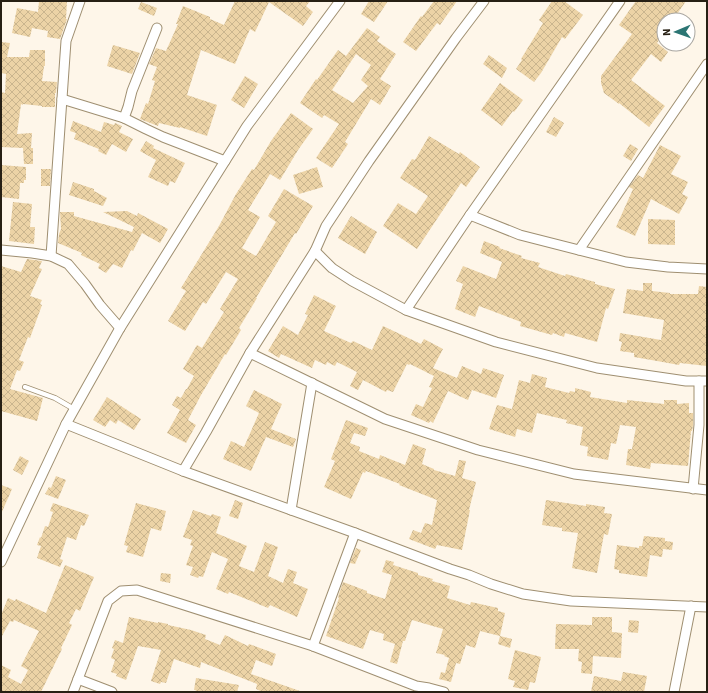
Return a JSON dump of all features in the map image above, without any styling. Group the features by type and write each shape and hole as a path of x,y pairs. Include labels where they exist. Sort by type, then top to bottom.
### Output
{"street":[{"path":"51,256 66,41 80,1"},
{"path":"1,562 66,424 120,328 247,126 340,1"},
{"path":"183,471 250,353 315,251 326,226 368,161 484,1"},
{"path":"406,310 470,215 620,1"},
{"path":"124,118 132,91 157,28"},
{"path":"579,250 707,64"},
{"path":"62,99 124,118 163,137 225,161"},
{"path":"470,215 520,235 626,262 668,267 707,269"},
{"path":"1,250 51,256 68,264 120,328"},
{"path":"315,251 332,268 352,281 406,310 496,342 597,368 686,381 703,381 693,489"},
{"path":"250,353 385,419 478,450 574,474 707,490"},
{"path":"291,510 312,384"},
{"path":"66,424 183,471 355,533 490,584 523,594 571,601 707,607"},
{"path":"313,646 355,533"},
{"path":"73,692 108,601 121,592 137,590 313,646 415,689 428,688 444,692"},
{"path":"674,692 691,606"},
{"path":"78,679 112,692"}],"lane":[{"path":"24,387 55,398 74,409"}],"building":[{"path":"39,1 67,1 67,19 60,39 47,37 48,31 32,28 30,37 12,33 17,8 38,12"},
{"path":"235,1 310,1 306,6 313,12 303,26 269,2 255,32 250,29 235,64 201,50 187,95 217,105 207,136 180,127 159,123 158,126 140,119 146,103 148,104 155,81 152,80 157,67 149,64 156,48 166,51 178,24 176,24 183,6 210,17 210,19 224,25"},
{"path":"369,1 388,1 374,22 361,14"},
{"path":"434,1 457,1 440,25 437,23 416,51 403,42 421,16 422,17"},
{"path":"552,1 564,1 583,15 565,39 562,37 534,82 516,69 543,23 539,20"},
{"path":"636,1 686,1 678,12 656,12 656,52 668,52 661,62 651,54 631,80 665,106 649,127 604,93 601,83 601,76 632,34 619,25"},
{"path":"141,2 157,8 154,16 138,9"},
{"path":"367,28 380,37 377,41 396,54 380,79 391,86 380,105 371,99 345,142 348,144 332,168 316,158 339,124 324,115 322,118 300,103 338,50 346,56","holes":["356,54 371,65 361,80 368,86 353,103 332,90"]},
{"path":"1,42 10,43 7,57 29,57 30,50 45,50 45,66 42,81 57,82 55,107 21,104 17,134 32,133 31,148 33,148 33,164 24,164 23,148 1,147 1,92 5,93 6,74 1,73"},
{"path":"113,45 140,53 132,74 107,66"},
{"path":"489,55 507,68 502,78 483,64"},
{"path":"245,76 258,84 244,108 231,100"},
{"path":"500,83 523,100 502,126 481,110"},
{"path":"291,113 313,129 280,180 270,174 248,210 260,217 242,248 256,256 276,222 268,216 284,189 313,206 256,298 239,328 241,330 201,395 188,420 196,425 186,443 167,433 180,410 172,405 177,396 181,398 194,376 183,369 197,345 202,348 224,312 220,309 238,279 226,272 206,304 203,302 185,331 168,321 186,291 181,288 219,226 236,194 252,169 254,170 271,141"},
{"path":"554,117 564,123 556,137 546,132"},
{"path":"73,121 101,132 104,122 114,125 115,123 122,126 119,132 133,139 126,152 112,144 106,155 98,151 99,149 74,139 76,133 70,131"},
{"path":"429,136 459,154 460,152 480,167 466,187 461,183 417,249 383,226 398,203 416,214 428,196 400,178 412,159 415,160"},
{"path":"146,141 154,146 153,148 185,163 175,183 170,181 168,186 148,177 156,160 140,151"},
{"path":"630,144 638,149 631,161 623,156"},
{"path":"660,145 681,156 671,174 688,182 682,194 688,197 679,214 651,199 635,236 616,227 633,189 629,187 638,175 643,178"},
{"path":"1,165 26,167 26,180 24,180 24,183 20,183 19,199 1,197"},
{"path":"317,167 323,187 299,194 293,175"},
{"path":"41,169 51,169 50,186 41,186"},
{"path":"73,182 94,189 94,191 107,198 103,206 69,195"},
{"path":"13,202 32,204 30,227 35,227 34,244 9,241"},
{"path":"127,211 137,216 138,213 168,229 160,243 142,233 122,268 113,264 106,273 98,268 100,264 81,255 82,253 58,243 61,229 60,212 74,212 74,216 132,232 134,227 103,212"},
{"path":"351,216 377,232 365,254 338,238"},
{"path":"648,219 675,220 675,245 648,244"},
{"path":"484,241 522,256 521,258 540,263 538,267 565,276 566,274 595,282 595,284 615,289 608,309 606,308 597,342 565,333 564,337 553,333 552,335 520,326 521,322 479,306 475,317 455,309 463,284 456,281 463,266 496,279 502,262 480,253"},
{"path":"27,259 42,261 39,268 42,269 30,296 42,300 40,304 42,305 30,338 28,337 19,360 24,362 20,371 17,370 10,389 43,398 37,421 1,411 1,266 21,272"},
{"path":"643,283 652,283 652,291 670,294 698,294 699,286 707,287 707,366 680,363 679,365 634,357 634,353 620,351 622,342 619,341 620,333 661,340 664,320 623,313 627,289 643,291"},
{"path":"314,295 336,306 324,331 351,343 353,341 372,350 383,326 421,344 424,339 443,349 433,368 457,378 462,366 481,374 483,368 504,375 496,398 472,390 468,400 448,391 433,423 430,421 429,423 411,415 416,404 423,407 432,388 429,387 434,376 410,364 407,364 393,392 387,390 386,392 363,380 358,390 350,386 357,372 337,362 335,366 327,362 326,365 315,360 312,368 281,354 279,358 268,351 283,326 298,335 308,315 305,314"},
{"path":"532,374 547,378 545,387 569,393 570,391 575,392 575,388 591,392 590,397 627,403 627,400 664,404 664,400 677,400 677,404 689,403 689,413 693,413 693,425 691,431 688,466 651,463 650,469 626,465 628,449 632,449 636,427 620,425 616,444 611,443 608,460 587,456 588,447 580,445 583,427 566,423 567,420 537,413 532,433 517,429 515,437 489,429 497,405 512,409 519,380 530,383"},
{"path":"254,390 282,404 271,429 296,439 293,447 266,437 251,471 223,459 231,441 244,447 259,413 246,406"},
{"path":"107,397 141,419 134,430 118,420 116,424 110,420 105,427 93,420"},
{"path":"346,420 368,428 365,436 354,433 350,443 360,447 359,451 379,459 380,455 405,465 413,444 426,449 422,464 434,470 455,476 459,460 466,461 462,478 476,482 469,510 462,550 437,545 435,549 409,539 413,530 421,533 425,523 432,525 437,500 366,471 365,473 363,472 351,499 324,487 335,461 331,459"},
{"path":"20,456 29,461 22,475 13,470"},
{"path":"56,476 66,480 58,499 45,494 49,487 51,488"},
{"path":"1,485 12,489 1,514"},
{"path":"235,500 243,503 238,519 229,516"},
{"path":"546,500 586,506 586,504 605,507 604,513 612,514 608,535 604,534 597,573 572,568 578,533 562,531 562,528 542,525"},
{"path":"53,503 89,515 84,526 81,525 76,540 67,537 60,559 63,560 60,567 37,558 41,546 37,545 45,526 48,527 53,512 50,511"},
{"path":"136,503 166,511 161,531 151,528 143,557 126,552 128,546 124,545"},
{"path":"193,510 211,516 212,514 221,517 216,533 247,546 239,566 254,572 265,542 278,547 268,576 283,583 288,569 297,572 293,583 308,589 297,617 270,605 268,608 229,592 228,594 216,589 228,559 212,552 203,577 199,576 198,578 190,575 193,567 186,565 193,546 190,545 192,540 183,537"},
{"path":"644,536 665,538 665,541 673,542 672,550 663,549 662,557 650,555 647,577 619,573 619,570 614,569 617,545 639,548 639,546 642,546"},
{"path":"356,548 361,550 355,564 350,563"},
{"path":"386,560 394,562 393,565 433,579 432,581 450,586 447,598 470,605 471,602 498,608 498,611 505,613 500,636 480,631 475,648 466,645 460,664 456,663 451,682 439,679 441,672 445,673 449,658 444,656 445,655 436,653 443,629 412,620 405,641 403,641 397,664 390,662 395,644 383,640 384,634 370,630 363,649 326,636 343,582 385,599 392,575 382,572"},
{"path":"65,565 94,577 80,611 76,609 69,623 72,625 41,692 1,692 1,665 11,670 8,677 21,684 28,670 21,666 39,631 14,620 13,622 10,621 1,638 1,615 8,598 15,601 16,599 46,613"},
{"path":"161,573 171,574 170,583 160,581"},
{"path":"129,617 191,630 206,635 205,639 220,645 225,635 248,646 249,644 276,654 272,666 256,660 251,674 300,692 263,692 256,689 257,684 201,662 200,668 174,659 166,683 161,682 160,684 151,681 161,650 138,646 126,680 116,676 117,674 111,672 115,660 111,658 114,649 112,648 115,640 123,643"},
{"path":"592,617 612,617 612,632 622,633 621,658 593,656 592,674 581,673 582,662 578,661 579,649 555,649 556,624 592,625"},
{"path":"629,620 639,621 638,633 628,632"},
{"path":"500,636 512,639 510,648 498,644"},
{"path":"515,650 541,657 535,683 530,682 528,690 513,687 515,681 508,679"},
{"path":"623,672 647,676 644,692 591,692 594,676 621,681"},
{"path":"196,678 239,685 237,692 195,692"}]}
